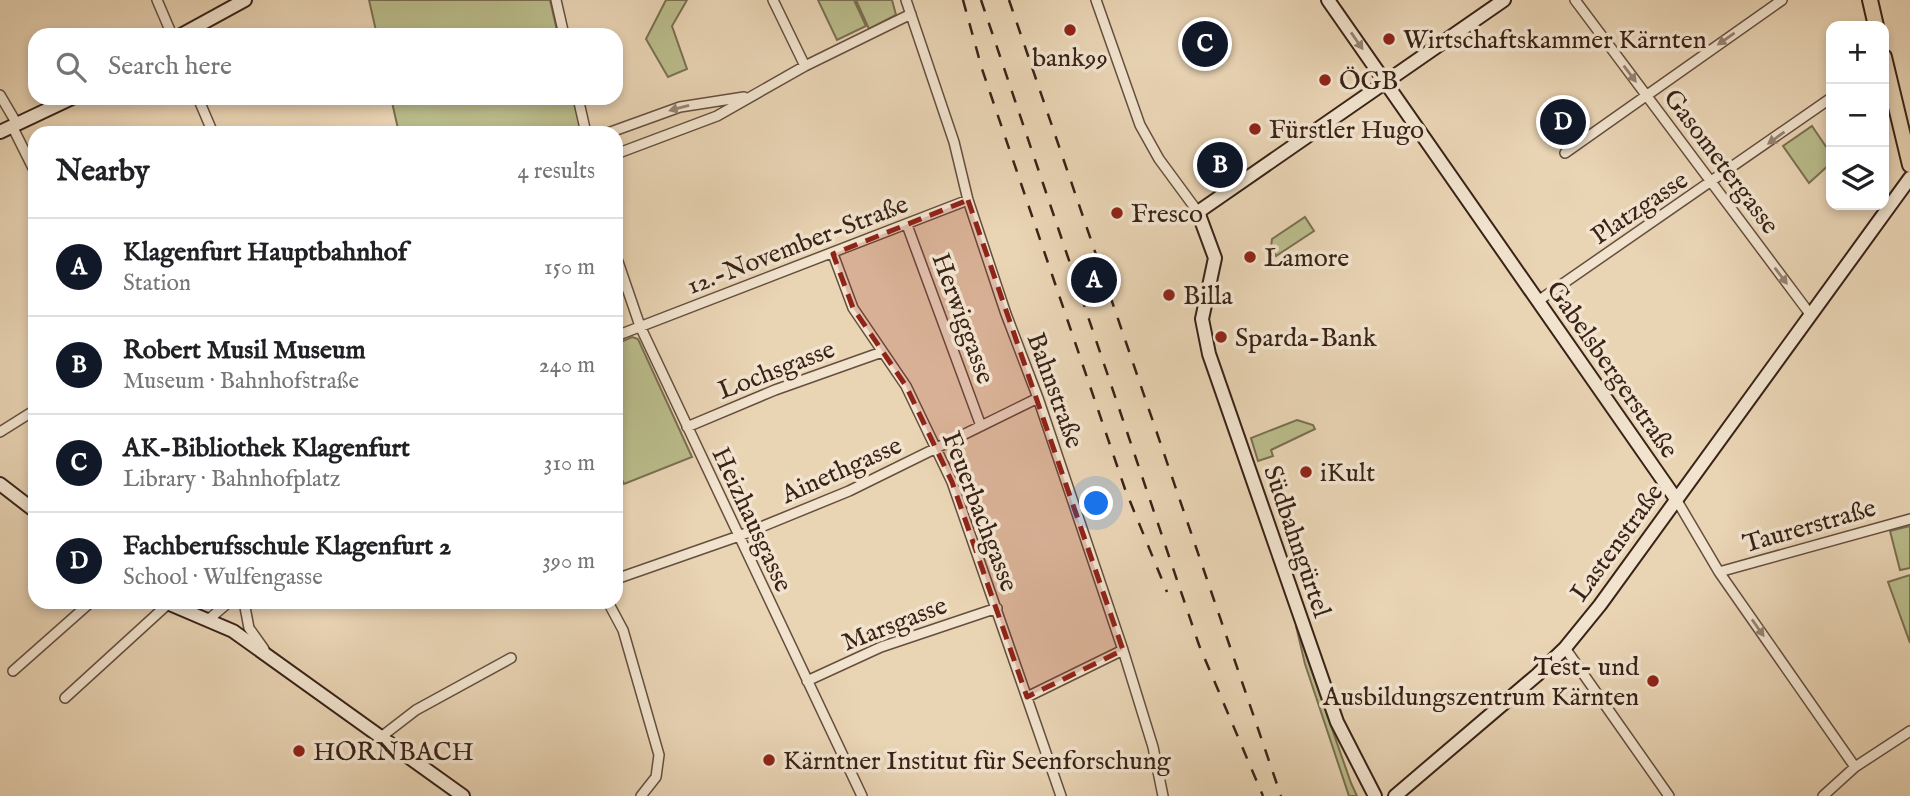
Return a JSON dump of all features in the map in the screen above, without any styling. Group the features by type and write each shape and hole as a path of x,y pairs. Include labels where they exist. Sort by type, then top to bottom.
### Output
{"main road":[{"path":"1870,0 1876,21"},
{"path":"1889,76 1906,132 1910,165"}],"street":[{"path":"156,0 169,28"},
{"path":"194,28 245,0"},
{"path":"556,0 562,28"},
{"path":"773,0 804,66"},
{"name":"Bahnstraße","path":"906,0 954,142 968,200 1006,314 1038,398 1123,650 1153,747 1163,796"},
{"path":"1096,0 1131,104 1155,152 1198,212 1504,0"},
{"name":"Gabelsbergerstraße","path":"1328,0 1676,499 1719,572 1855,767"},
{"name":"Gasometergasse","path":"1574,0 1810,314"},
{"path":"1565,153 1782,0"},
{"path":"623,151 717,116 804,66 911,14"},
{"path":"0,95 10,127 28,159"},
{"path":"623,128 680,107 746,97"},
{"name":"Platzgasse","path":"1538,301 1826,102"},
{"path":"10,127 57,105"},
{"path":"201,105 210,126"},
{"path":"580,105 584,126"},
{"name":"Lastenstraße","path":"1395,796 1565,648 1600,605 1910,178"},
{"name":"12.-November-Straße","path":"623,332 968,200"},
{"name":"Südbahngürtel","path":"1198,212 1215,258 1202,331 1337,722 1375,796"},
{"name":"Herwiggasse","path":"907,225 981,426"},
{"name":"Feuerbachgasse","path":"833,254 852,308 906,386 952,482 1061,796"},
{"name":"Heizhausgasse","path":"623,276 640,326 862,796"},
{"name":"Lochsgasse","path":"687,427 775,390 882,352"},
{"name":"Ainethgasse","path":"623,577 738,536 854,489 1038,398"},
{"path":"0,432 28,414"},
{"path":"0,484 28,506"},
{"name":"Taurerstraße","path":"1719,572 1910,519"},
{"name":"Marsgasse","path":"807,681 881,647 997,608"},
{"path":"13,671 83,609"},
{"path":"65,698 160,609"},
{"path":"181,609 233,631 463,796"},
{"path":"208,620 221,609"},
{"path":"245,609 249,628 268,656"},
{"path":"612,609 623,630 659,755 656,777 640,796"},
{"path":"1565,648 1669,796"},
{"path":"1027,697 1123,650"},
{"path":"381,737 416,710 511,657"},
{"path":"1822,796 1855,767 1910,731"}],"highlighted area":[{"path":"968,200 1123,650 1027,697 952,482 906,386 853,308 833,254"}],"green space":[{"path":"369,0 550,0 556,28 375,28"},
{"path":"666,0 687,0 672,26 687,69 668,77 646,39"},
{"path":"818,0 854,0 866,26 837,40"},
{"path":"856,0 892,0 896,15 869,29"},
{"path":"393,105 575,105 580,126 397,126"},
{"path":"1812,126 1826,147 1826,168 1809,183 1783,146"},
{"path":"1305,217 1314,231 1276,256 1271,247 1272,239"},
{"path":"632,337 638,339 692,457 624,484 623,482 623,341"},
{"path":"1297,420 1313,425 1315,429 1271,450 1273,456 1258,461 1251,438"},
{"path":"1910,526 1910,568 1900,570 1890,531"},
{"path":"1910,575 1910,643 1888,582"},
{"path":"1296,626 1357,796 1349,796 1305,664"}],"railway":[{"path":"963,0 982,69 1125,489 1167,592"},
{"path":"981,0 1199,645 1263,796"},
{"path":"1009,0 1281,796"}],"place":[{"name":"bank99","path":"1070,30"},
{"name":"Wirtschaftskammer Kärnten","path":"1389,39"},
{"name":"AK-Bibliothek Klagenfurt","path":"1205,44"},
{"name":"ÖGB","path":"1325,80"},
{"name":"Fachberufsschule Klagenfurt 2","path":"1563,122"},
{"name":"Fürstler Hugo","path":"1255,129"},
{"name":"Robert Musil Museum","path":"1220,165"},
{"name":"Fresco","path":"1117,213"},
{"name":"Lamore","path":"1250,257"},
{"name":"Klagenfurt Hauptbahnhof","path":"1094,280"},
{"name":"Billa","path":"1169,295"},
{"name":"Sparda-Bank","path":"1221,337"},
{"name":"iKult","path":"1306,472"},
{"name":"Test- und Ausbildungszentrum Kärnten","path":"1653,681"},
{"name":"HORNBACH","path":"299,751"},
{"name":"Kärntner Institut für Seenforschung","path":"769,760"}]}
